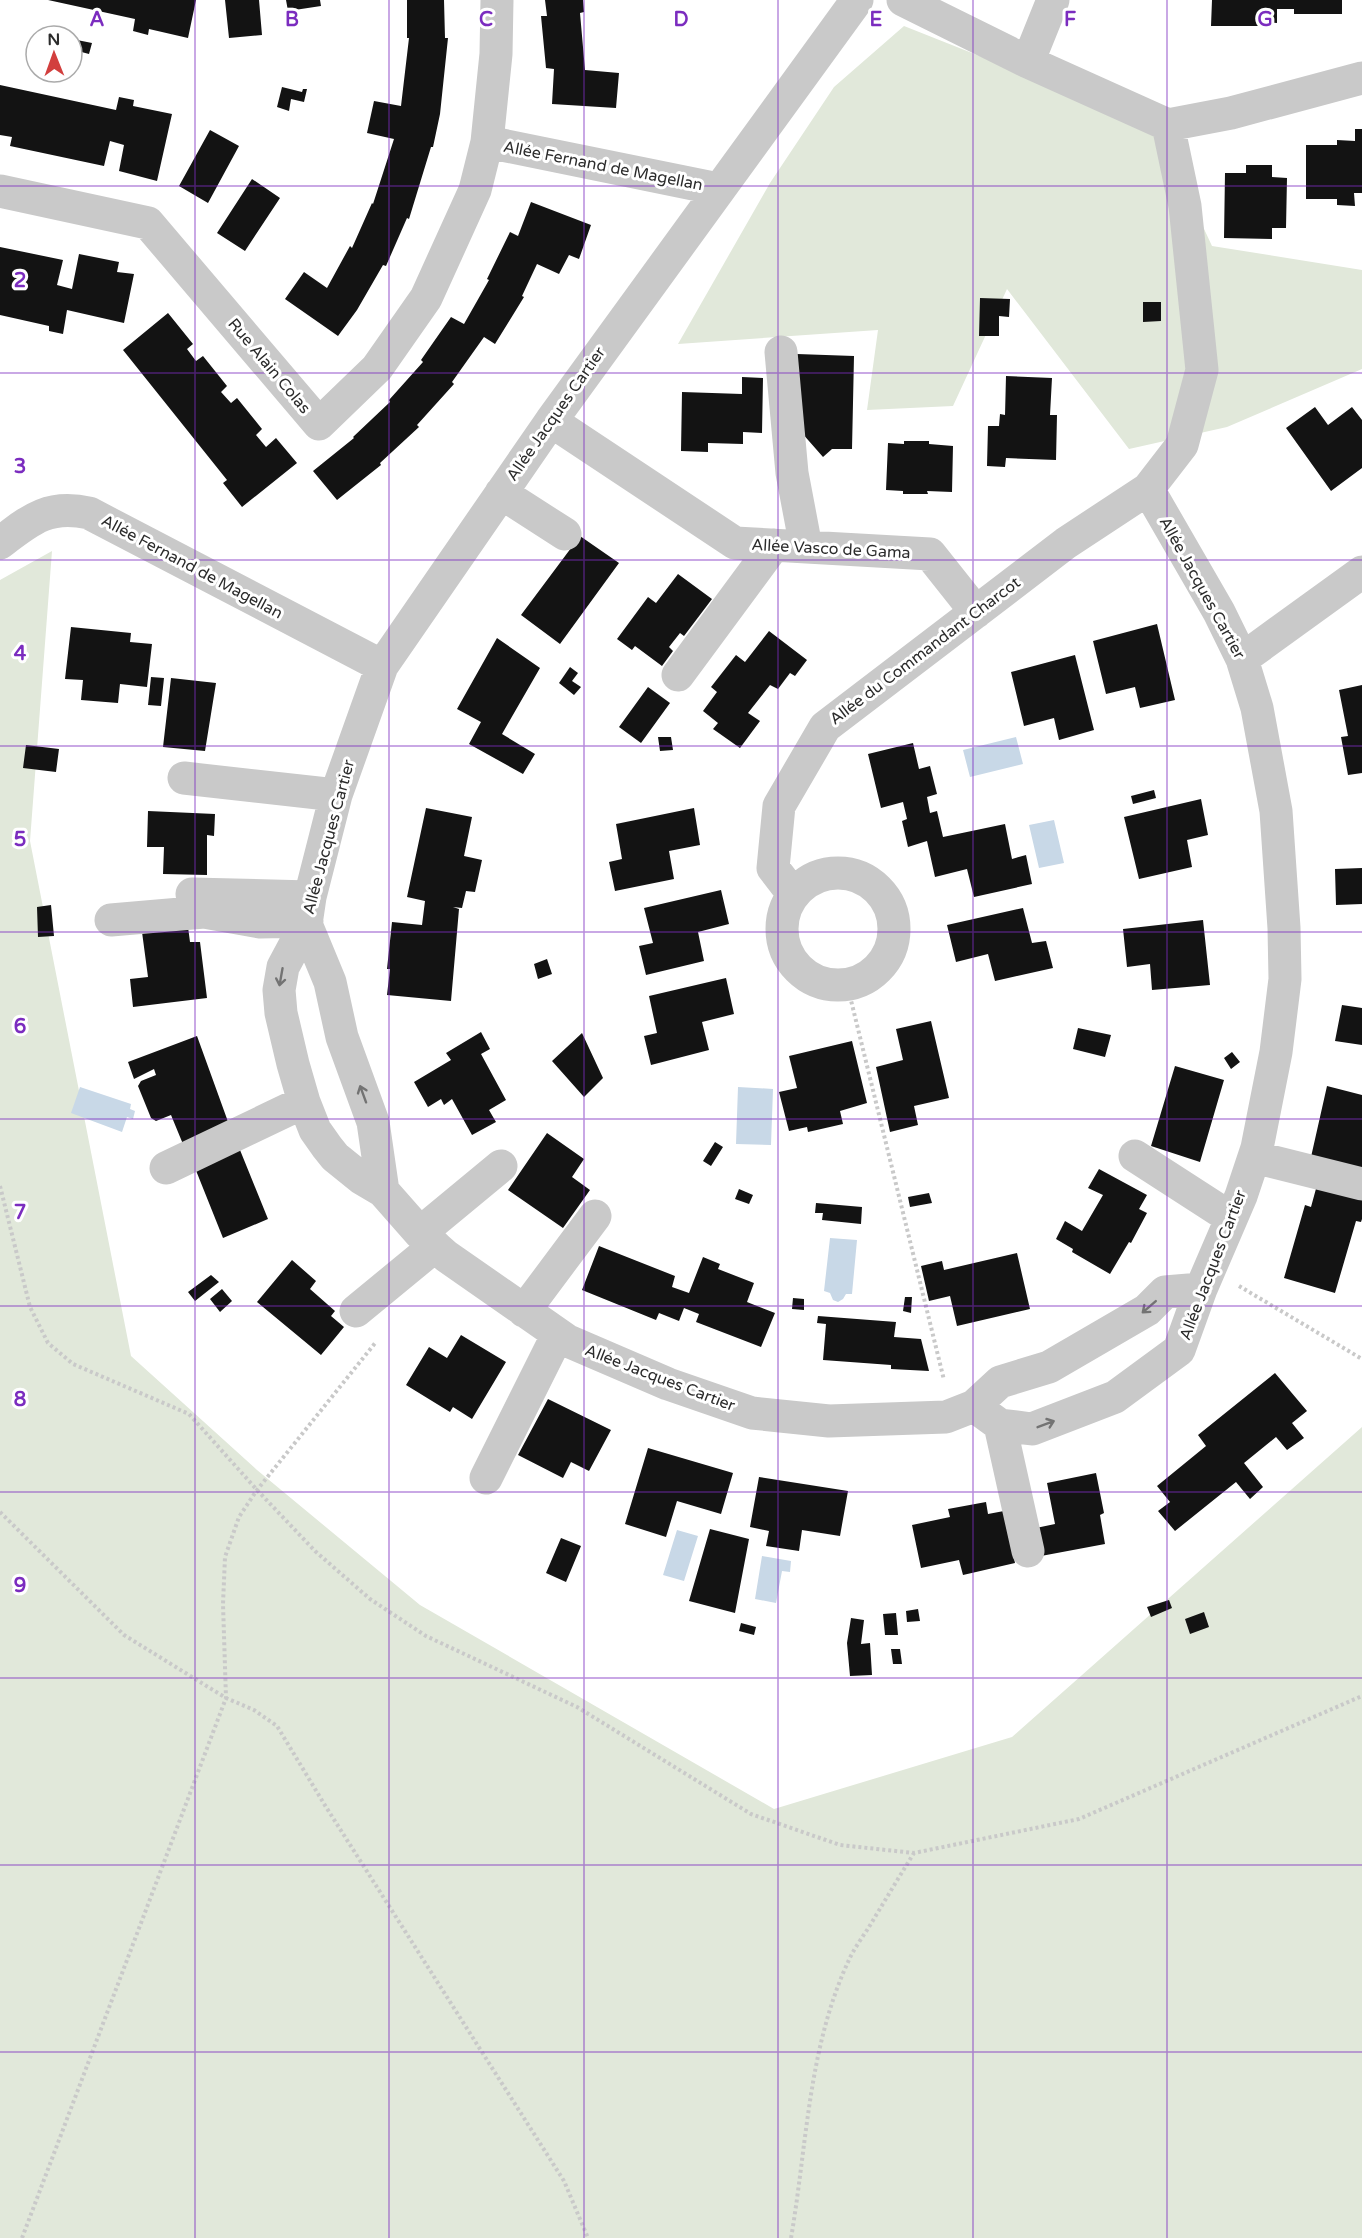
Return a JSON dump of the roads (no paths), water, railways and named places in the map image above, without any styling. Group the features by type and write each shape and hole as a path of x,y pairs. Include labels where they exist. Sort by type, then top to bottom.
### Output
{"street":[{"name":"Allée Fernand de Magellan","path":"497,0 496,54 487,142 718,189"},
{"name":"Allée Jacques Cartier","path":"857,0 551,421 382,666 336,795 308,914 283,967 279,990 281,1013 304,1102 315,1130 335,1157 361,1178 383,1191 427,1240 458,1265 568,1341 668,1384 752,1413 829,1421 946,1417 963,1410 1000,1425 1032,1429 1115,1397 1179,1350 1254,1157 1276,1052 1285,979 1284,928 1276,811 1257,708 1242,659 1219,612 1148,489"},
{"path":"903,0 1028,62 1168,125 1231,113 1362,78"},
{"path":"1028,62 1053,0"},
{"path":"1148,489 1182,446 1202,370 1185,206 1168,125"},
{"name":"Rue Alain Colas","path":"0,191 148,223 319,424 377,369 426,298 476,190 487,142"},
{"path":"678,675 790,546 792,473 781,352"},
{"name":"Allée Vasco de Gama","path":"551,421 735,543 930,554 976,612"},
{"name":"Allée du Commandant Charcot","path":"793,894 773,868 779,806 825,727 1066,543 1148,489"},
{"path":"501,493 565,534"},
{"name":"Allée Fernand de Magellan","path":"0,543 31,519 45,513 74,510 89,513 382,666"},
{"path":"1242,659 1362,572"},
{"path":"184,778 336,795"},
{"path":"841,872 859,876 874,885 886,900 893,917 894,935 889,952 879,967 865,978 848,984 828,985 810,978 795,966 784,949 781,930 784,911 793,894 806,881 823,874 841,872"},
{"path":"172,893 308,914"},
{"path":"111,920 204,912 260,922 308,914"},
{"path":"308,914 330,982 342,1037 375,1130 383,1191"},
{"path":"166,1168 304,1102"},
{"path":"335,1157 361,1154 369,1148 375,1130"},
{"path":"1135,1156 1231,1218"},
{"path":"1254,1157 1362,1184"},
{"path":"356,1311 501,1166"},
{"path":"524,1311 595,1216"},
{"path":"963,1410 1000,1382 1049,1367 1147,1310 1165,1292 1206,1279"},
{"path":"486,1478 558,1334"},
{"path":"1000,1425 1028,1551"}],"water":[{"path":"1016,737 1023,764 970,777 963,750"},
{"path":"1054,820 1064,863 1039,868 1029,825"},
{"path":"80,1087 131,1104 130,1109 135,1111 133,1119 127,1117 122,1132 71,1113"},
{"path":"738,1087 773,1089 771,1145 736,1144"},
{"path":"830,1238 857,1240 852,1294 846,1294 838,1302 833,1300 830,1293 824,1291"},
{"path":"677,1530 698,1536 684,1581 663,1575"},
{"path":"762,1556 791,1561 790,1572 782,1571 776,1603 755,1599"}]}
